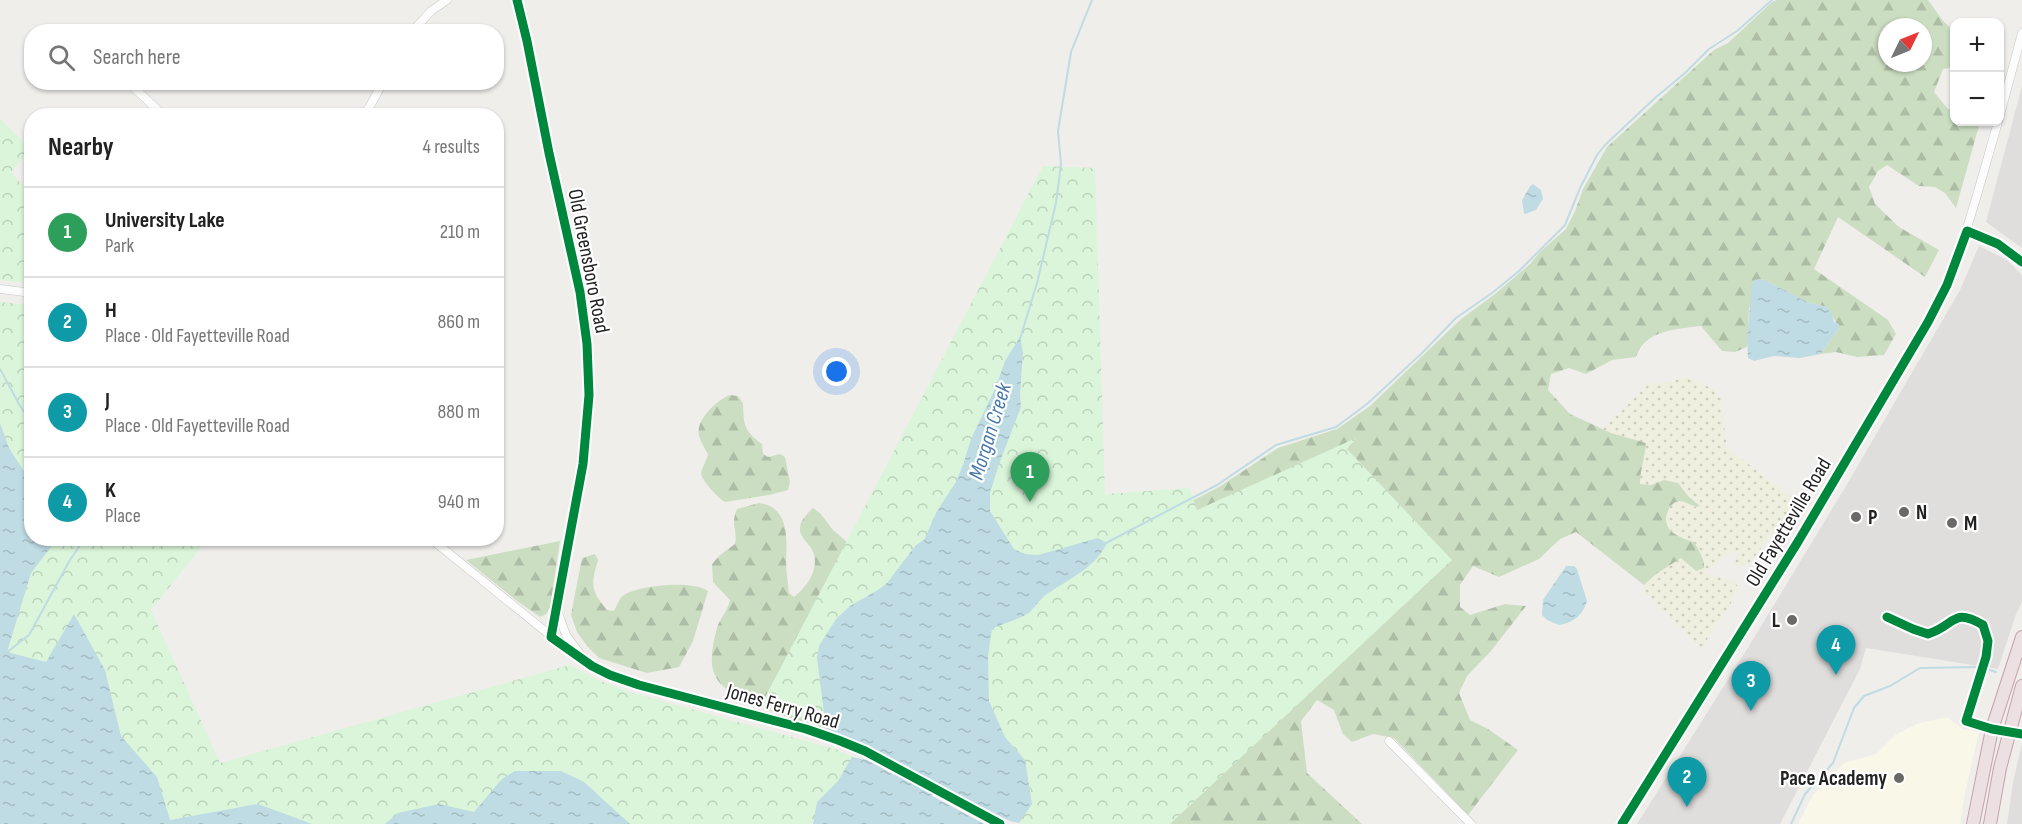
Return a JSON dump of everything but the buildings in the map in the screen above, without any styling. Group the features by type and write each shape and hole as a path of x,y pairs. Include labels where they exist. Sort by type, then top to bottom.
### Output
{"highway":[{"path":"1973,824 1992,729 2022,637"},
{"path":"1990,824 2009,733 2022,686"}],"street":[{"path":"419,24 431,11 447,0"},
{"name":"Old Greensboro Road","path":"516,0 527,41 580,292 587,344 589,395 584,456 551,637"},
{"path":"2004,100 2022,33"},
{"path":"136,90 156,108"},
{"path":"369,108 379,90"},
{"name":"Old Fayetteville Road","path":"1622,824 1799,540 1928,322 1947,285 1968,231 1997,126"},
{"path":"1968,231 1998,244 2022,262"},
{"path":"0,289 24,292"},
{"name":"Jones Ferry Road","path":"440,546 551,637 592,666 610,675 639,685 806,729 865,751 1000,824"},
{"path":"557,607 560,622 569,641 592,666"},
{"path":"1887,617 1928,634 1960,616 1969,616 1983,625 1988,641 1986,657 1966,721 2009,733 2022,734"},
{"path":"1389,741 1471,824"}],"shaded area":[{"path":"2022,86 2022,248 1986,222"},
{"path":"1979,246 2007,260 2022,275 2022,602 1998,669 1866,648 1860,669 1780,824 1637,824 1846,486 1960,290"},
{"name":"Pace Academy","path":"1947,717 1963,729 1979,732 1960,824 1798,824 1813,795 1844,763 1876,754 1895,735 1919,723"},
{"path":"2022,744 2022,824 2007,824 2013,782"}],"green space":[{"path":"1777,0 1928,0 1950,27 1950,68 1943,69 1934,92 1950,109 1950,126 1979,126 1956,208 1945,193 1935,187 1919,186 1887,165 1878,171 1869,187 1875,204 1899,227 1939,250 1925,277 1838,217 1814,269 1888,320 1896,334 1884,355 1857,357 1836,352 1821,354 1839,328 1827,307 1807,302 1759,279 1749,309 1747,347 1735,352 1722,351 1701,326 1682,328 1662,332 1646,341 1636,357 1612,360 1586,374 1569,368 1551,374 1548,390 1570,414 1611,433 1646,443 1640,484 1651,485 1664,480 1678,483 1700,506 1681,501 1676,502 1669,509 1666,523 1672,532 1694,542 1704,568 1696,571 1681,558 1656,574 1644,585 1576,532 1560,539 1539,559 1499,577 1473,566 1460,585 1460,607 1470,615 1505,604 1526,606 1491,651 1467,676 1459,693 1470,720 1488,729 1518,750 1468,815 1394,738 1373,734 1352,742 1343,734 1334,710 1317,700 1301,721 1307,773 1362,824 1162,824 1184,505 1219,487 1278,448 1337,429 1370,406 1461,319 1530,264 1566,229 1583,189 1607,147 1714,50 1728,43"},
{"path":"0,119 24,142 24,157 11,172 24,187 24,282 0,280"},
{"path":"1043,166 1095,168 1105,494 1189,488 1197,510 1356,438 1347,449 1452,560 1170,824 1022,824 881,746 833,727 760,707"},
{"path":"0,302 24,304 24,546 202,546 151,610 220,763 570,665 598,680 626,691 835,749 870,764 980,824 0,824"},
{"path":"1688,377 1713,389 1721,399 1727,448 1797,503 1748,565 1733,564 1738,557 1739,550 1725,556 1712,568 1707,569 1707,574 1734,581 1738,587 1730,605 1702,649 1646,594 1644,585 1656,574 1681,558 1696,570 1694,542 1681,538 1667,528 1665,522 1668,508 1676,501 1682,501 1694,507 1700,505 1688,496 1678,483 1664,480 1651,485 1640,484 1640,472 1645,457 1603,429 1649,384"},
{"path":"730,395 738,396 743,403 746,427 751,435 762,444 763,454 768,457 780,454 785,457 790,482 788,490 725,502 704,480 701,473 708,454 699,436 700,424 713,406"},
{"path":"759,503 776,510 784,524 789,593 794,597 804,587 814,569 814,555 800,531 803,519 813,508 854,548 825,715 826,729 740,698 720,683 713,671 715,636 730,600 713,582 712,564 735,544 734,519 737,509"},
{"path":"560,541 550,608 540,617 466,560"},
{"path":"595,554 598,560 593,581 595,592 607,610 614,611 622,596 654,586 690,586 708,591 693,641 679,667 647,673 599,658 587,646 577,632 571,615 582,558"}],"water":[{"path":"1533,184 1541,190 1543,199 1536,210 1525,214 1522,200"},
{"path":"1759,279 1807,302 1827,307 1831,311 1834,322 1839,324 1839,328 1821,354 1800,358 1774,356 1754,361 1748,358 1747,339 1752,284 1754,280"},
{"path":"1020,337 1023,353 1021,407 990,493 990,511 1014,549 1025,554 1038,555 1098,538 1107,543 1089,566 1044,596 1030,612 992,629 988,656 989,701 1005,737 1025,760 1032,804 1019,823 1010,821 938,785 932,796 984,824 813,824 817,802 838,781 852,757 867,760 894,775 897,763 860,743 826,729 817,658 819,646 836,619 850,606 887,583 916,545 924,540 937,511 956,482 971,439 996,387 1005,361"},
{"path":"0,423 9,448 24,471 24,546 52,546 31,573 7,652 46,662 74,614 105,670 121,736 157,777 170,820 258,804 312,824 0,824"},
{"path":"1566,566 1574,566 1577,569 1587,601 1577,618 1559,625 1542,615 1543,600"},
{"path":"515,771 561,771 584,782 630,824 385,824 398,813 439,804 474,812 502,779"}],"waterway":[{"name":"Morgan Creek","path":"1020,339 1037,283 1056,203 1061,164 1058,131 1071,52 1092,0"},
{"path":"1104,544 1217,485 1276,445 1336,427 1367,404 1456,318 1519,271 1565,225 1580,188 1597,155 1605,145 1709,49 1737,31 1772,0"},
{"path":"0,369 24,412"},
{"path":"6,653 29,635 80,546"},
{"path":"1791,824 1805,794 1833,763 1854,708 1864,696 1890,686 1920,668 1979,667"},
{"path":"1987,669 1996,672"}],"cycle path":[{"path":"517,0 580,292 587,344 589,395 583,464 551,637 592,666 610,675 639,685 806,729 865,751 1000,824"},
{"path":"1622,824 1799,540 1928,322 1947,285 1967,231 1998,244 2022,262"},
{"path":"1887,617 1928,634 1959,618 1973,620 1983,625 1988,641 1986,657 1966,721 1992,729 2022,734"}],"place":[{"name":"University Lake","path":"1030,502"},
{"name":"N","path":"1904,512"},
{"name":"P","path":"1856,517"},
{"name":"M","path":"1952,523"},
{"name":"L","path":"1792,620"},
{"name":"K","path":"1836,675"},
{"name":"J","path":"1751,711"},
{"name":"Pace Academy","path":"1899,778"},
{"name":"H","path":"1687,807"}]}
